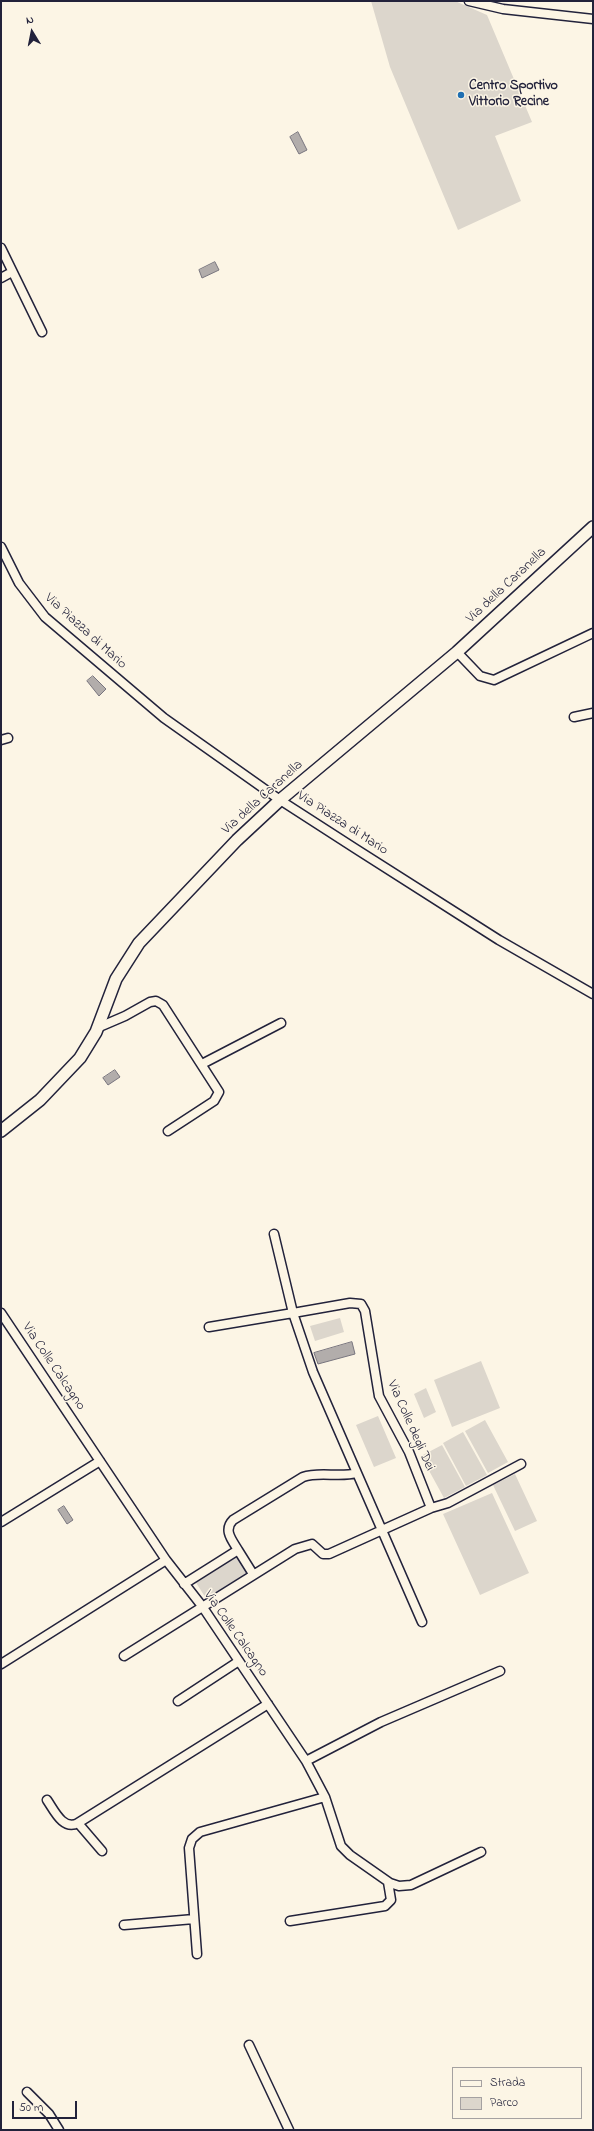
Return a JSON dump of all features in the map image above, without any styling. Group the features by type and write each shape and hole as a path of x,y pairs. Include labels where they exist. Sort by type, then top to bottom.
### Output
{"main road":[{"name":"Via della Caranella","path":"1,1130 33,1106 58,1083 83,1054 97,1028 113,986 139,943 242,835 280,800 457,652 593,527"}],"street":[{"path":"469,1 499,9 593,19"},
{"path":"1,248 42,332"},
{"path":"1,278 12,272"},
{"name":"Via Piazza di Mario","path":"1,547 22,589 54,626 164,718 280,800 498,940 593,994"},
{"path":"457,652 480,676 494,680 593,633"},
{"path":"574,717 593,713"},
{"path":"97,1028 125,1016 150,1002 160,1002 202,1064 217,1088 219,1095 168,1132"},
{"path":"202,1064 281,1023"},
{"path":"274,1234 293,1313 315,1378 422,1622"},
{"name":"Via Colle degli Dei","path":"209,1327 353,1302 359,1303 363,1307 379,1396 409,1452 431,1508"},
{"name":"Via Colle Calcagno","path":"1,1312 166,1560 202,1606 306,1761 325,1797 341,1846 350,1855 388,1882 399,1886 408,1886 481,1852"},
{"path":"1,1522 100,1461"},
{"path":"124,1656 253,1574 305,1545 314,1545 322,1553 329,1554 431,1508 448,1503 521,1464"},
{"path":"253,1574 228,1532 228,1527 233,1520 303,1477 313,1475 342,1476 357,1473"},
{"path":"184,1584 238,1550"},
{"path":"1,1664 166,1560"},
{"path":"178,1700 239,1662"},
{"path":"306,1761 381,1722 500,1671"},
{"path":"47,1800 65,1823 72,1825 78,1823 268,1704"},
{"path":"197,1954 189,1848 193,1837 200,1832 325,1797"},
{"path":"78,1823 102,1851"},
{"path":"290,1921 385,1906 391,1900 388,1882"},
{"path":"124,1925 194,1919"},
{"path":"249,2045 289,2130"},
{"path":"27,2092 51,2116 58,2130"}],"green space":[{"name":"Centro Sportivo Vittorio Recine","path":"371,1 455,1 487,15 532,122 495,136 521,201 458,230 390,67"},
{"path":"340,1318 344,1332 315,1341 310,1326"},
{"path":"481,1361 500,1408 452,1427 434,1380"},
{"path":"426,1388 436,1412 424,1418 414,1394"},
{"path":"378,1416 396,1458 374,1467 356,1425"},
{"path":"485,1420 508,1462 488,1473 465,1431"},
{"path":"463,1432 487,1475 466,1486 443,1443"},
{"path":"442,1445 465,1487 444,1498 421,1456"},
{"path":"515,1474 537,1521 515,1531 493,1485"},
{"path":"492,1493 529,1573 480,1595 443,1514"},
{"path":"238,1554 250,1573 207,1600 195,1581"}],"shaded area":[{"path":"298,132 307,150 299,154 290,137"},
{"path":"215,262 219,270 202,278 199,270"},
{"path":"93,676 106,689 99,696 87,681"},
{"path":"115,1070 120,1077 108,1085 103,1078"},
{"path":"352,1342 355,1354 318,1364 314,1353"},
{"path":"64,1506 73,1520 67,1524 58,1510"}],"place":[{"name":"Centro Sportivo Vittorio Recine","path":"461,95"}]}
